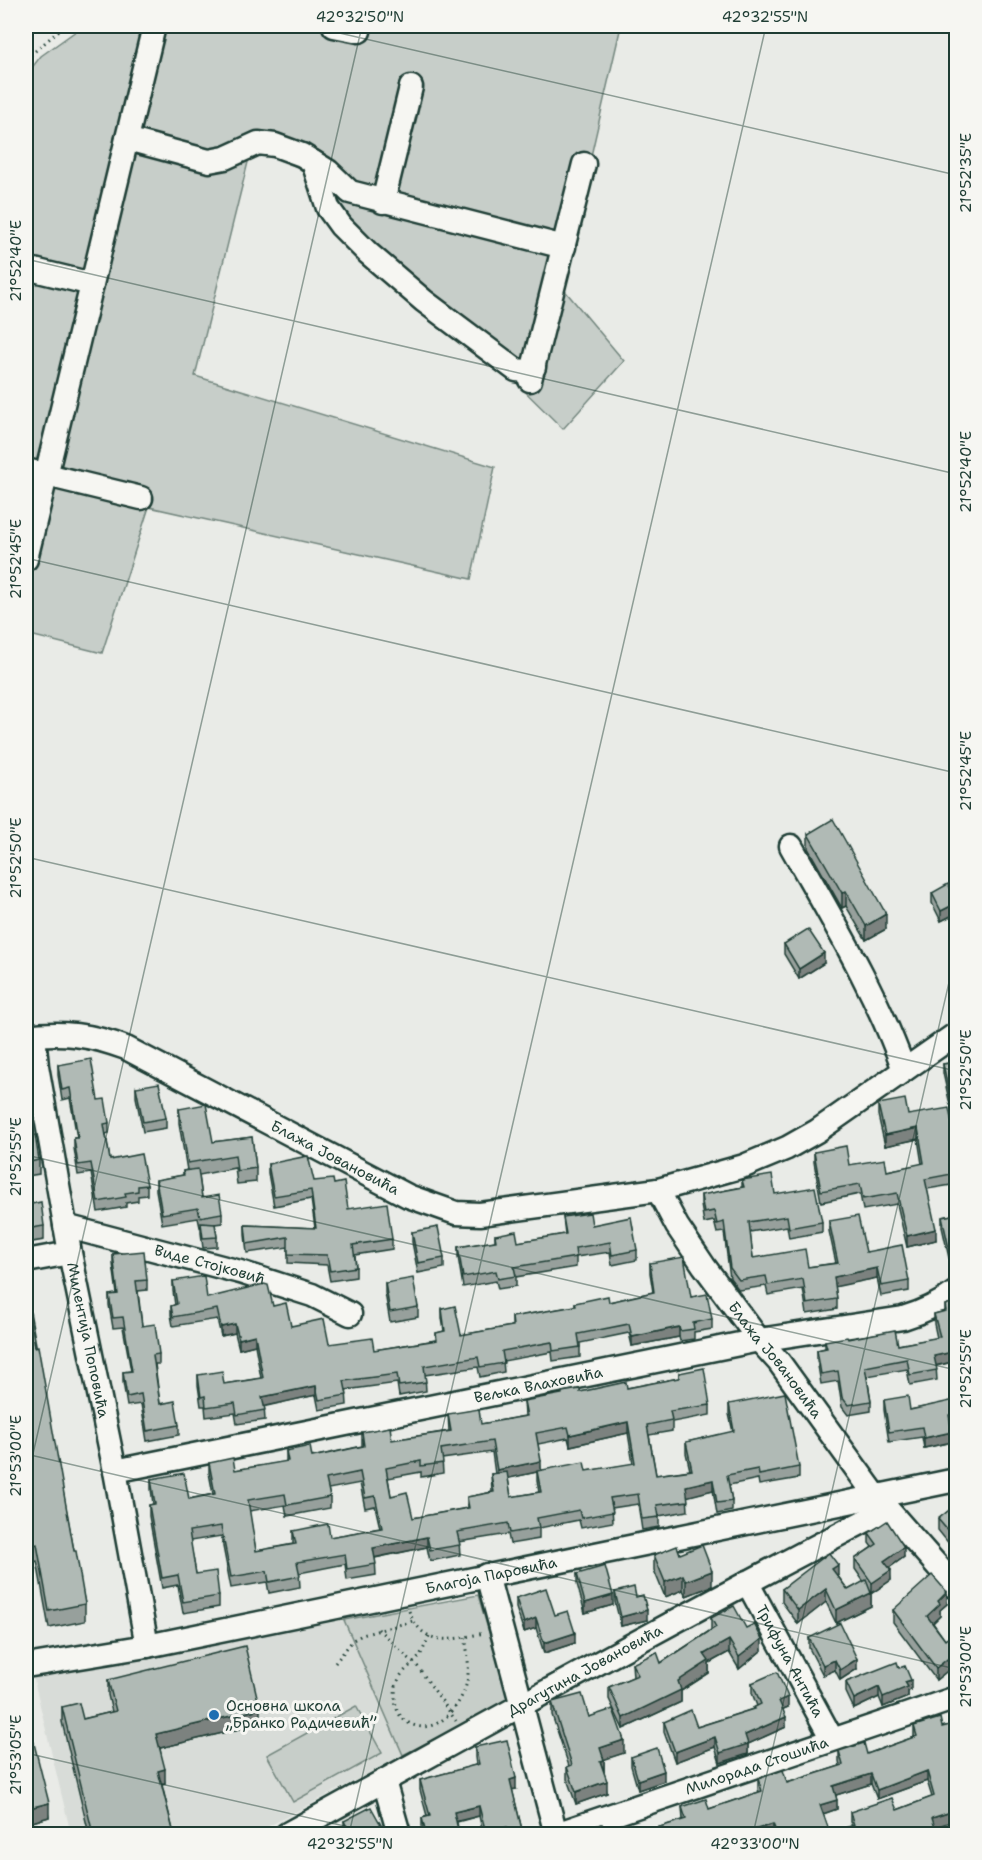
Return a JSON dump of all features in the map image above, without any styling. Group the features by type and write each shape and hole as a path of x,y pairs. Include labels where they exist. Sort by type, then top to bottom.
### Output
{"street":[{"path":"26,559 36,473 92,284 154,26"},
{"path":"334,26 359,31"},
{"path":"382,202 411,87"},
{"path":"127,140 209,161 225,158 258,143 275,145 302,155 328,171 350,192 564,247"},
{"path":"313,162 328,208 341,226 368,253 424,301 516,370 526,370 532,374 585,164"},
{"path":"26,268 92,284"},
{"path":"36,473 141,498"},
{"path":"791,846 856,961 890,1030 904,1070"},
{"name":"Блажа Јовановића","path":"30,1036 71,1034 93,1037 126,1048 408,1196 456,1213 480,1214 658,1190 744,1166 787,1148 817,1131 957,1034"},
{"name":"Милентија Поповића","path":"30,1036 147,1646"},
{"name":"Блажа Јовановића","path":"658,1190 677,1226 698,1258 759,1340 779,1362 881,1503 957,1587"},
{"name":"Виде Стојковић","path":"65,1226 240,1272 312,1295 350,1314"},
{"path":"26,1261 70,1253"},
{"name":"Вељка Влаховића","path":"115,1471 759,1340 903,1318 920,1313 957,1292"},
{"name":"Благоја Паровића","path":"26,1666 147,1646 487,1575 881,1503 957,1480"},
{"name":"Драгутина Јовановића","path":"287,1834 520,1704 747,1582 881,1503"},
{"path":"487,1575 556,1834"},
{"name":"Трифуна Антића","path":"747,1582 832,1739"},
{"name":"Милорада Стошића","path":"556,1834 957,1698"},
{"path":"384,1781 399,1834"}],"path":[{"path":"26,59 64,26"},
{"path":"408,1608 421,1632 429,1636 446,1639 489,1632"},
{"path":"335,1663 353,1640 378,1629 413,1621"},
{"path":"378,1629 413,1662 459,1727"},
{"path":"429,1636 423,1650 405,1668 395,1691 398,1712 403,1720 419,1727 438,1722 451,1713 463,1697 468,1674 465,1637"}],"shaded area":[{"path":"83,26 621,26 561,286 624,361 563,429 299,168 272,154 250,154 195,376 495,467 471,579 149,507 102,653 26,634 26,75 41,56"},
{"path":"478,1595 509,1701 403,1755 344,1620"},
{"name":"Основна школа „Бранко Радичевић”","path":"344,1620 403,1755 254,1834 71,1834 33,1676"},
{"path":"356,1706 382,1753 293,1802 267,1755"}],"building":[{"path":"26,290 29,291 26,308"},
{"path":"833,819 886,914 866,926 846,891 842,893 808,834"},
{"path":"948,884 957,903 941,911 932,893"},
{"path":"808,929 824,953 799,969 784,944"},
{"path":"91,1059 98,1100 105,1099 109,1123 104,1124 110,1160 141,1154 147,1185 138,1186 138,1191 125,1193 126,1197 98,1202 91,1163 78,1165 74,1138 78,1138 70,1088 62,1090 58,1065"},
{"path":"957,1062 957,1095 950,1097 943,1064"},
{"path":"159,1083 166,1118 143,1122 136,1087"},
{"path":"905,1099 908,1115 949,1108 957,1150 957,1173 925,1179 936,1229 907,1236 897,1193 863,1199 860,1184 821,1191 814,1152 846,1146 849,1165 885,1159 887,1171 924,1163 918,1128 885,1135 878,1104"},
{"path":"206,1104 213,1142 252,1137 256,1168 237,1171 235,1155 188,1163 179,1109"},
{"path":"35,1135 39,1160 26,1163 26,1136"},
{"path":"308,1156 314,1181 333,1179 334,1184 344,1182 348,1209 387,1203 392,1239 353,1245 356,1267 330,1271 327,1255 288,1254 288,1237 247,1244 245,1225 316,1228 311,1190 274,1196 268,1164"},
{"path":"26,1164 31,1204 41,1202 44,1226 26,1229"},
{"path":"198,1169 202,1198 219,1195 222,1213 200,1217 198,1208 162,1214 156,1180 184,1175 183,1171"},
{"path":"772,1175 775,1194 815,1187 822,1222 789,1228 787,1216 749,1222 753,1258 805,1249 808,1267 838,1263 829,1221 858,1216 866,1252 902,1245 909,1281 881,1286 877,1268 834,1277 837,1299 807,1304 803,1279 768,1285 766,1276 739,1280 730,1268 724,1222 717,1224 714,1211 704,1213 701,1195 744,1187 742,1180"},
{"path":"590,1213 592,1225 631,1217 637,1250 612,1255 610,1242 575,1248 576,1257 514,1267 516,1276 498,1279 496,1271 463,1277 458,1247 496,1241 495,1235 516,1231 518,1242 566,1234 563,1217"},
{"path":"957,1214 957,1247 949,1248 942,1217"},
{"path":"201,1223 215,1224 217,1237 203,1238"},
{"path":"438,1227 444,1258 418,1263 412,1232"},
{"path":"144,1251 147,1280 136,1281 142,1326 155,1324 159,1354 153,1355 160,1404 175,1401 179,1425 147,1431 141,1394 127,1397 123,1372 132,1371 123,1317 113,1318 109,1295 118,1294 113,1254"},
{"path":"684,1257 691,1297 707,1294 712,1319 693,1323 694,1329 680,1331 679,1327 632,1337 629,1324 578,1334 580,1347 553,1351 552,1342 502,1351 504,1363 480,1367 478,1357 424,1366 426,1382 399,1386 397,1374 344,1381 347,1395 319,1400 316,1386 262,1397 265,1410 237,1415 235,1403 206,1407 205,1396 201,1397 198,1375 222,1371 224,1384 263,1378 255,1335 239,1339 235,1324 221,1327 217,1309 173,1317 171,1306 177,1304 173,1281 204,1276 207,1298 264,1284 268,1285 273,1306 286,1303 291,1326 324,1319 329,1344 372,1338 374,1350 437,1340 436,1333 445,1331 442,1309 455,1306 461,1335 513,1326 512,1317 576,1306 575,1303 608,1296 609,1302 654,1292 650,1263"},
{"path":"413,1278 418,1307 390,1312 385,1283"},
{"path":"26,1290 85,1604 49,1611 37,1544 26,1546 26,1522 31,1521 26,1491"},
{"path":"957,1301 957,1351 934,1356 937,1370 910,1375 907,1359 865,1367 871,1401 848,1405 842,1397 838,1371 821,1374 817,1350 827,1348 825,1341 895,1330 898,1345 940,1337 934,1314 946,1311 945,1305"},
{"path":"704,1368 710,1405 670,1411 672,1420 647,1425 656,1475 692,1470 686,1442 734,1431 729,1404 785,1393 799,1467 759,1475 758,1469 727,1475 732,1501 717,1503 713,1480 686,1486 688,1501 657,1505 659,1517 642,1519 638,1494 610,1498 613,1512 581,1518 579,1510 537,1518 539,1528 510,1533 508,1523 457,1532 460,1545 430,1550 427,1537 373,1548 376,1564 347,1569 345,1554 297,1562 300,1576 269,1582 267,1571 231,1577 221,1526 189,1531 196,1574 216,1571 219,1596 183,1602 178,1575 162,1578 149,1505 155,1504 151,1479 184,1473 189,1499 215,1494 209,1463 233,1458 235,1470 288,1461 286,1451 310,1446 312,1457 364,1446 362,1432 390,1427 392,1440 451,1431 448,1414 479,1409 481,1424 527,1416 524,1401 562,1394 562,1392 580,1389 580,1392 626,1382 627,1388 679,1378 679,1373","holes":["628,1422 635,1463 586,1471 584,1462 537,1471 541,1492 511,1497 507,1472 491,1474 494,1492 467,1497 469,1508 413,1518 407,1492 391,1496 386,1468 421,1461 421,1466 443,1463 441,1449 492,1441 497,1470 541,1461 536,1433 568,1427 570,1435","360,1472 365,1498 375,1496 382,1528 330,1537 328,1524 293,1531 296,1544 256,1551 248,1500 285,1494 287,1505 330,1497 326,1479"]},
{"path":"957,1382 957,1413 949,1415 952,1432 924,1438 922,1427 889,1432 884,1400 908,1396 910,1410 955,1400 952,1383"},
{"path":"957,1504 957,1536 954,1538 938,1519"},
{"path":"887,1521 904,1547 884,1561 891,1570 872,1583 855,1559 877,1544 869,1533"},
{"path":"702,1545 712,1571 686,1581 683,1575 665,1582 654,1555 677,1546 680,1554"},
{"path":"829,1553 838,1565 832,1569 848,1590 866,1580 871,1593 836,1610 826,1589 798,1610 782,1589"},
{"path":"605,1566 613,1595 585,1603 577,1574"},
{"path":"932,1575 947,1592 938,1601 940,1604 927,1616 945,1640 957,1631 957,1663 951,1656 936,1668 893,1610"},
{"path":"634,1587 636,1597 643,1595 647,1610 621,1617 615,1592"},
{"path":"546,1588 555,1615 568,1611 575,1633 544,1643 536,1618 524,1623 516,1598"},
{"path":"734,1606 746,1628 754,1624 762,1639 739,1657 729,1640 704,1654 709,1661 678,1681 681,1690 623,1718 609,1687 638,1675 632,1664 657,1652 661,1663 716,1627 711,1618"},
{"path":"840,1623 857,1659 840,1670 835,1660 823,1665 809,1638"},
{"path":"245,1646 260,1709 156,1734 165,1769 158,1771 174,1834 93,1834 62,1707 79,1703 83,1719 116,1711 108,1680"},
{"path":"897,1662 899,1668 905,1666 911,1680 905,1682 908,1687 883,1697 879,1687 854,1699 846,1682"},
{"path":"777,1672 788,1697 779,1701 786,1717 745,1735 748,1744 720,1753 715,1737 675,1752 664,1722 691,1710 697,1727 754,1709 761,1704 752,1683"},
{"path":"582,1694 589,1717 613,1709 624,1740 600,1748 604,1760 600,1761 607,1781 576,1792 567,1767 572,1765 552,1702"},
{"path":"26,1712 49,1803 29,1808 26,1796"},
{"path":"940,1718 942,1727 957,1723 957,1810 932,1818 936,1831 927,1834 907,1834 904,1827 881,1834 777,1834 773,1824 741,1834 651,1834 650,1830 686,1819 682,1807 706,1799 709,1809 762,1791 758,1779 783,1770 787,1783 843,1765 839,1751 864,1743 867,1754 917,1736 914,1726","holes":["927,1771 934,1796 897,1810 892,1798 850,1812 854,1825 830,1833 820,1805 837,1800 833,1786 871,1774 877,1790"]},
{"path":"507,1740 516,1778 510,1780 523,1834 508,1834 507,1827 486,1833 479,1806 454,1812 459,1834 426,1834 422,1818 430,1816 420,1780 479,1764 475,1747"},
{"path":"657,1748 664,1771 638,1780 631,1757"},
{"path":"371,1807 386,1834 351,1834 344,1821"},
{"path":"602,1824 606,1834 585,1834 583,1830"}],"place":[{"name":"Основна школа „Бранко Радичевић”","path":"214,1715"}]}
